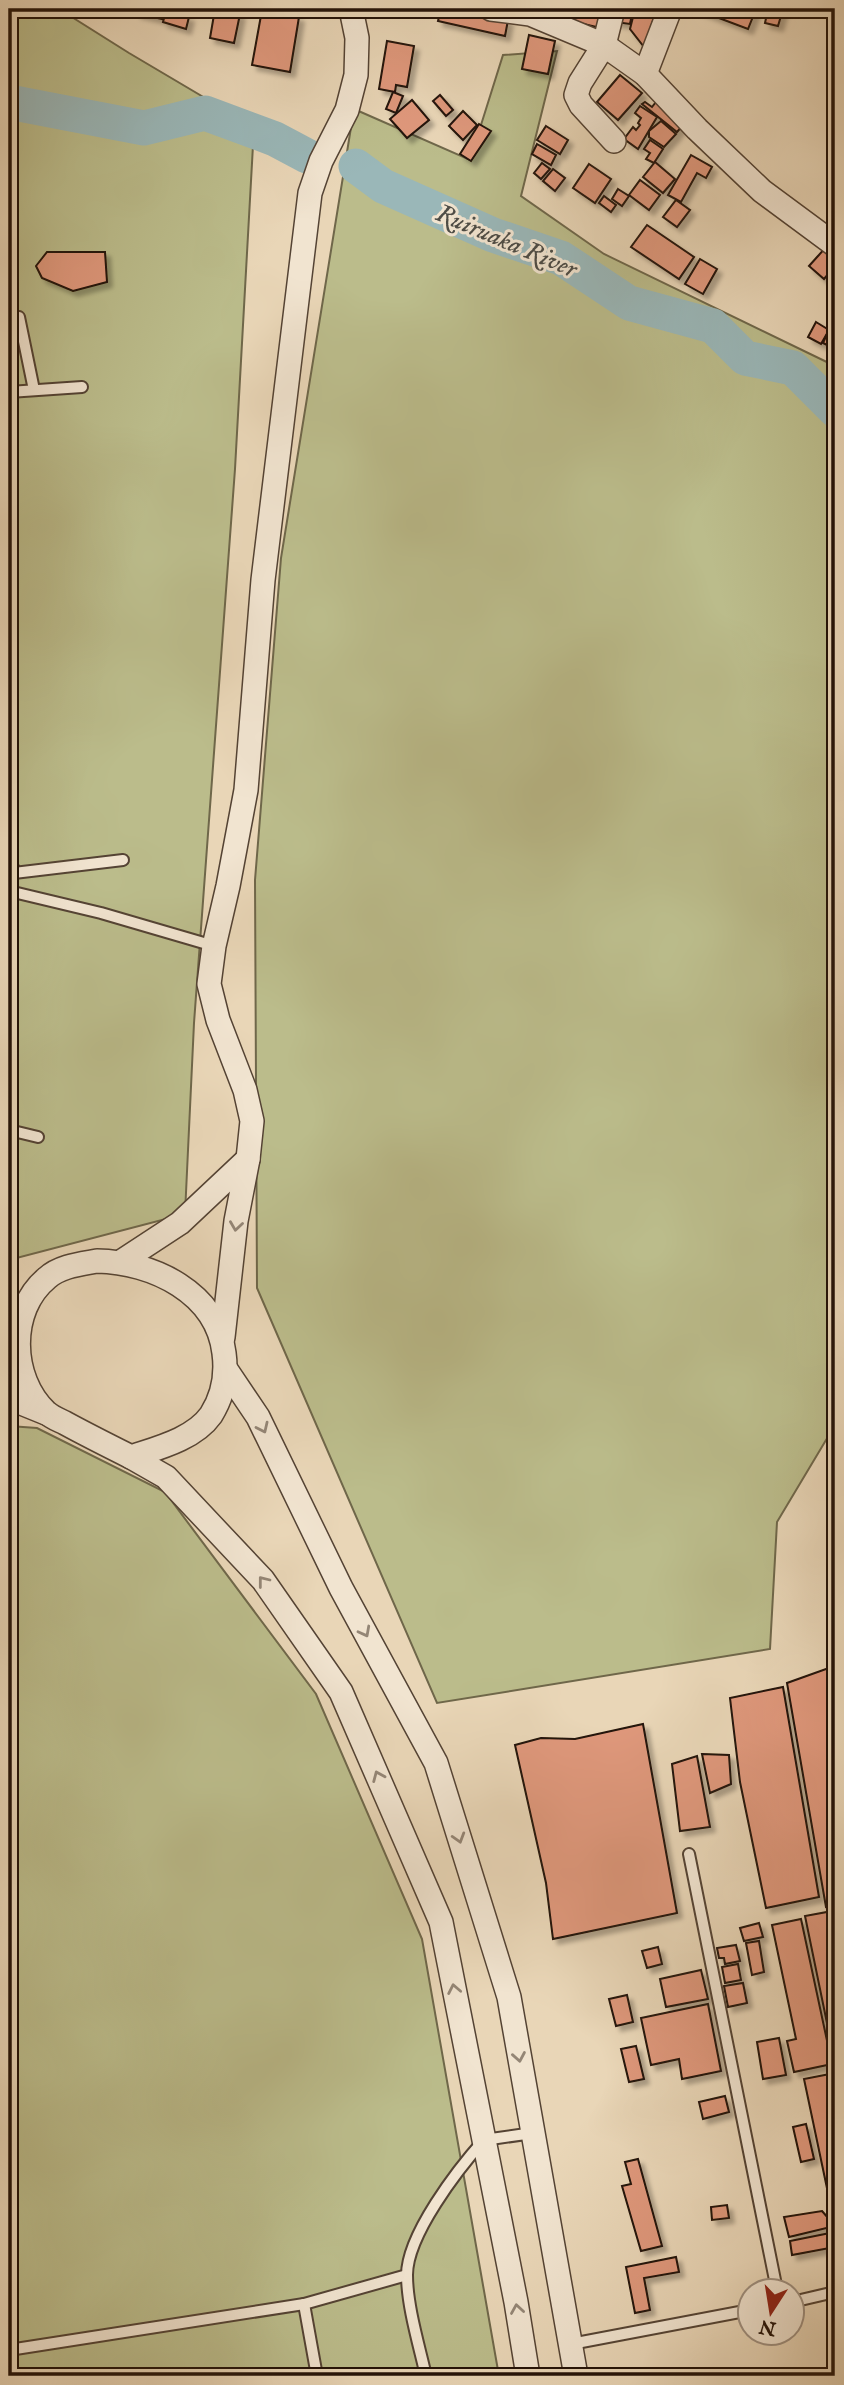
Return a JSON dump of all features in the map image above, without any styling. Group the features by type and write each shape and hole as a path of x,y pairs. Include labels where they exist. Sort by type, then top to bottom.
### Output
{"street":[{"path":"131,1457 170,1444 194,1430 210,1416 220,1397 227,1371 223,1337 236,1221 252,1121 249,1104 209,990 214,946 246,790 263,580 310,193 321,161 347,110 356,75 357,38 351,9"},
{"path":"491,9 530,14 604,45 645,74 696,129 762,191 835,245"},
{"path":"612,9 604,45 580,83 576,95 581,105 614,141"},
{"path":"645,74 670,9"},
{"path":"122,1261 180,1223 248,1159"},
{"path":"46,1413 29,1387 18,1356 20,1296 47,1277 74,1265 122,1261 149,1269 183,1286 210,1313 223,1337"},
{"path":"227,1371 258,1418 341,1588 436,1763 509,1997 576,2376"},
{"path":"9,1398 46,1413 166,1477 263,1580 341,1692 441,1922 516,2302 528,2376"}],"lane":[{"path":"19,317 34,390"},
{"path":"9,392 82,387"},
{"path":"14,873 123,860"},
{"path":"9,862 14,873 9,890 214,946"},
{"path":"9,1129 38,1137"},
{"path":"690,1854 774,2276"},
{"path":"426,2376 407,2275 410,2252 423,2225 469,2156 484,2140 533,2133"},
{"path":"9,2350 303,2304 407,2275"},
{"path":"806,2299 835,2292"},
{"path":"303,2304 317,2376"},
{"path":"571,2344 736,2313"}],"green space":[{"path":"9,9 59,9 254,127 235,469 194,1023 185,1214 9,1260"},
{"path":"557,51 521,196 604,254 835,366 835,1425 777,1522 770,1649 437,1703 257,1288 255,880 281,558 354,109 470,160 503,55"},
{"path":"9,1426 37,1428 165,1492 316,1694 422,1939 499,2376 9,2376"}],"building":[{"path":"137,9 164,9 162,19 136,13"},
{"path":"215,9 240,14 234,43 210,38"},
{"path":"441,9 459,9 508,20 505,36 438,21"},
{"path":"533,9 603,9 605,29 532,12"},
{"path":"618,9 633,9 630,24 615,22"},
{"path":"635,9 657,9 644,47 630,29"},
{"path":"695,9 756,9 748,29"},
{"path":"768,9 783,9 778,26 765,23"},
{"path":"262,10 299,17 290,72 252,65"},
{"path":"166,11 189,17 186,29 163,22"},
{"path":"529,35 555,41 548,74 522,69"},
{"path":"387,41 414,46 407,87 396,85 395,92 379,89"},
{"path":"620,75 642,93 618,120 597,102"},
{"path":"393,92 403,96 396,113 386,109"},
{"path":"440,95 453,110 446,116 433,101"},
{"path":"412,100 429,120 407,138 390,119"},
{"path":"645,102 652,107 656,102 684,124 677,132 642,104"},
{"path":"640,106 657,117 638,149 624,139 633,127 636,130 640,125 638,123 641,118 635,113"},
{"path":"463,111 477,125 463,140 449,126"},
{"path":"661,121 676,134 664,147 649,137 649,131"},
{"path":"479,124 491,131 471,161 460,154"},
{"path":"546,126 568,140 560,154 537,140"},
{"path":"650,140 663,149 654,163 646,159 650,153 644,149"},
{"path":"537,144 556,155 551,165 532,154"},
{"path":"691,155 712,167 706,178 697,173 681,202 668,195"},
{"path":"655,162 675,179 663,193 643,177"},
{"path":"542,163 550,169 541,179 534,173"},
{"path":"589,164 611,179 595,203 573,188"},
{"path":"553,169 565,178 555,191 543,181"},
{"path":"640,180 660,195 649,210 629,195"},
{"path":"618,189 629,196 622,206 612,199"},
{"path":"604,196 616,205 611,212 599,203"},
{"path":"676,200 690,210 677,227 663,217"},
{"path":"647,225 694,257 679,279 631,247"},
{"path":"827,246 835,254 835,266 824,279 809,266"},
{"path":"47,252 105,252 107,282 73,291 42,278 36,266"},
{"path":"700,259 717,269 703,294 685,284"},
{"path":"816,322 829,330 821,344 808,337"},
{"path":"828,332 835,336 835,349 823,343"},
{"path":"826,1669 835,1669 835,1905 826,1907 787,1683"},
{"path":"783,1687 819,1897 766,1908 740,1782 730,1698"},
{"path":"643,1724 677,1913 553,1939 546,1883 515,1745 541,1738 575,1739"},
{"path":"702,1754 729,1755 731,1784 710,1793"},
{"path":"697,1756 710,1827 680,1831 672,1764"},
{"path":"827,1912 835,1953 835,2062 805,1916"},
{"path":"801,1919 832,2064 794,2072 787,2041 796,2039 772,1925"},
{"path":"759,1923 763,1937 744,1941 740,1928"},
{"path":"759,1941 764,1972 752,1975 746,1943"},
{"path":"736,1945 740,1961 725,1964 724,1958 719,1958 717,1948"},
{"path":"658,1947 662,1964 647,1968 642,1951"},
{"path":"738,1964 741,1980 725,1983 722,1967"},
{"path":"701,1970 708,1999 666,2007 660,1979"},
{"path":"743,1983 747,2003 728,2007 724,1986"},
{"path":"627,1995 633,2022 616,2026 609,1999"},
{"path":"708,2004 721,2071 682,2079 679,2059 651,2065 641,2018"},
{"path":"779,2038 786,2075 763,2079 757,2042"},
{"path":"636,2046 644,2079 629,2082 621,2049"},
{"path":"835,2073 835,2212 832,2212 804,2079"},
{"path":"725,2096 729,2112 703,2119 699,2102"},
{"path":"806,2124 814,2159 801,2162 793,2127"},
{"path":"638,2159 662,2246 641,2251 622,2186 631,2184 625,2162"},
{"path":"727,2205 729,2218 712,2220 711,2207"},
{"path":"822,2211 835,2226 789,2237 784,2217"},
{"path":"835,2232 835,2247 792,2255 790,2241"},
{"path":"676,2257 679,2272 644,2278 650,2310 635,2313 626,2267"}],"waterway":[{"name":"Ruiruaka River","path":"9,102 144,128 205,113 275,139 307,156"},
{"name":"Ruiruaka River","path":"356,166 383,186 493,235 561,258 629,303 713,326 745,358 793,368 835,410"}]}
